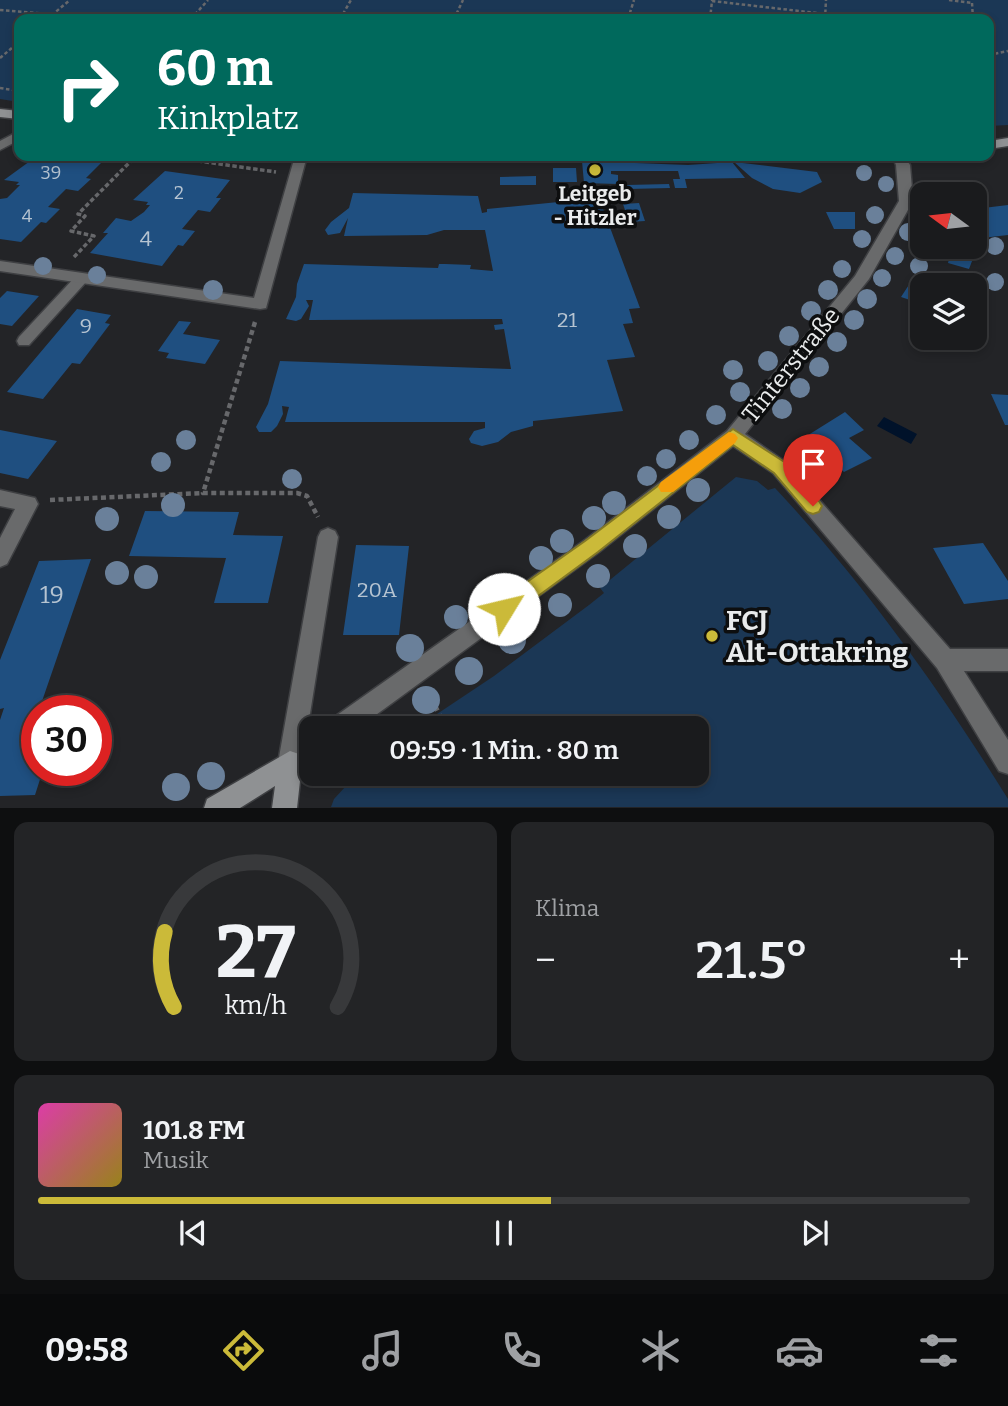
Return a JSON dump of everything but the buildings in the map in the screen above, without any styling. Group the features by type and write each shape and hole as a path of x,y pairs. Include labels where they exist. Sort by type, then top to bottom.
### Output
{"main road":[{"path":"216,807 290,763"},
{"path":"284,807 290,763"}],"street":[{"path":"0,266 260,304 301,161"},
{"name":"Tinterstraße","path":"355,716 592,546 733,436 861,279 906,201 901,161"},
{"path":"733,436 780,468 945,660 1008,762"},
{"path":"0,498 28,504 0,558"},
{"path":"290,763 328,537"},
{"path":"945,660 1008,660"},
{"path":"290,763 299,757"}],"lane":[{"path":"24,341 80,279"}],"path":[{"path":"0,10 53,14 70,0"},
{"path":"195,14 208,0"},
{"path":"710,14 712,1 825,14 826,0"},
{"path":"949,0 972,1"},
{"path":"0,58 14,46"},
{"path":"58,274 94,236 71,231 85,216 78,214 131,161"},
{"path":"199,161 278,172 281,177"},
{"path":"203,493 260,304"},
{"path":"28,504 66,498 297,493 307,496 328,537"},
{"path":"416,672 442,716"}],"shaded area":[{"path":"0,0 1008,0 1008,125 994,126 994,14 14,14 14,101 0,99"},
{"path":"884,417 917,434 911,444 877,426"},
{"name":"FCJ Alt-Ottakring","path":"736,477 757,481 768,490 775,488 839,561 899,638 1008,799 1008,807 331,807 334,799 346,786 709,786 709,716 434,716 494,676 589,605 604,593 600,588"}],"slow traffic":[{"path":"667,487 729,438"}],"place":[{"name":"Leitgeb - Hitzler","path":"595,170"},
{"name":"FCJ Alt-Ottakring","path":"712,636"}],"route":[{"path":"504,609 592,546 733,436 780,468 813,506"}]}
